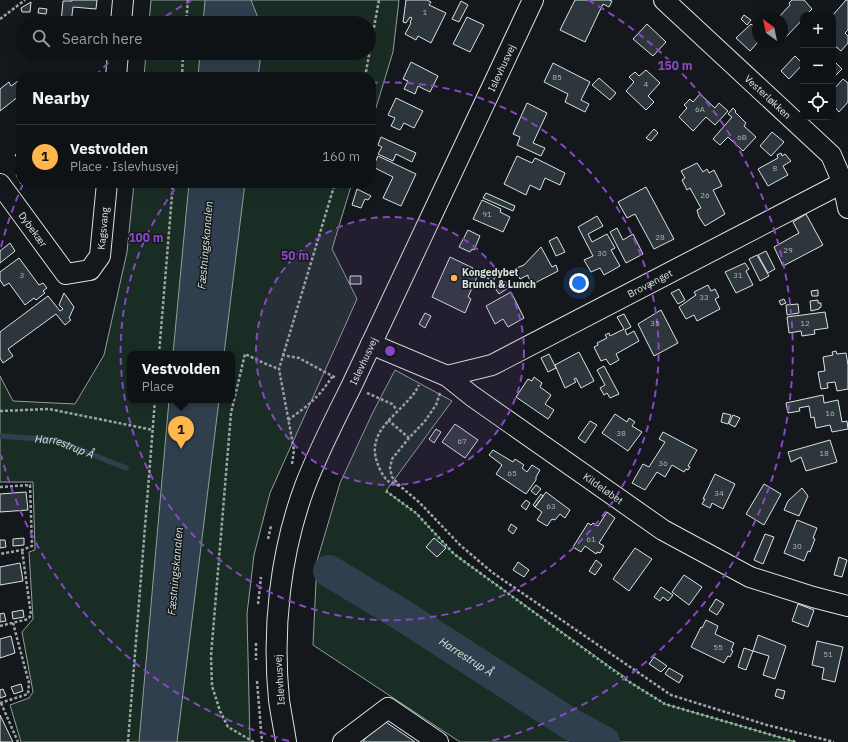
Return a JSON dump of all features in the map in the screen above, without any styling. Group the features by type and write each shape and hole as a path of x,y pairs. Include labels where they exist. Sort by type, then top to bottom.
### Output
{"street":[{"path":"122,16 123,0"},
{"name":"Vesterløkken","path":"664,0 831,155 845,181 848,208"},
{"name":"Islevhusvej","path":"286,742 279,700 277,657 278,612 286,556 293,525 305,486 328,431 351,387 530,1"},
{"path":"116,72 117,60"},
{"name":"Brovænget","path":"447,376 492,365 845,181"},
{"name":"Dybekær","path":"0,184 66,274"},
{"name":"Kagsvang","path":"66,274 90,270 100,256 106,188"},
{"name":"Kildeløbet","path":"371,344 447,376 484,405 663,530 750,577 813,597 848,606"},
{"path":"344,742 388,708 438,742"}],"path":[{"path":"0,19 25,0"},
{"path":"187,16 188,0"},
{"path":"376,16 379,0"},
{"path":"182,72 183,60"},
{"path":"366,72 368,60"},
{"path":"159,351 173,188"},
{"path":"282,355 333,188"},
{"path":"235,396 245,354 279,369"},
{"path":"400,486 388,481 380,469 376,457 375,446 379,433 388,420 409,400 417,388 426,368"},
{"path":"447,376 436,405 425,421 392,459 390,468 392,477 400,486 420,503 460,545 494,573 671,695 767,725 834,742"},
{"path":"288,420 313,401 321,393 332,377"},
{"path":"128,742 155,403"},
{"path":"233,403 231,413 211,656 212,686 220,711 228,727 254,742"},
{"path":"0,411 48,409 153,430"},
{"path":"388,420 409,438"},
{"path":"0,487 30,485 32,546 22,550 0,554"},
{"path":"0,626 28,619 30,615 22,550"},
{"path":"13,623 29,683 28,694 0,703 18,742"}],"green space":[{"path":"151,0 399,0 393,52 376,108 376,72 144,72 145,60 376,60 376,16 150,16"},
{"path":"133,188 350,188 332,249 357,299 270,493 254,555 247,614 250,742 21,742 10,705 29,698 33,692 22,632 33,619 29,552 35,550 33,482 0,482 0,376 13,401 75,404 104,355 127,252"},
{"path":"395,370 452,401 386,491 416,513 454,554 625,677 625,679 665,704 796,742 460,742 313,645 317,561 340,483 373,412"}],"water":[{"path":"205,0 251,0 257,16 204,16"},
{"path":"199,60 260,60 259,72 198,72"},
{"name":"Fæstningskanalen","path":"189,188 244,188 224,351 173,351"},
{"name":"Fæstningskanalen","path":"169,403 219,403 177,742 139,742"}],"building":[{"path":"97,0 96,9 73,7 72,16 62,16 63,1"},
{"path":"406,0 427,0 431,2 429,5 446,13 431,43 418,36 416,40 405,34 412,18 410,17 406,23 403,22"},
{"path":"575,0 612,1 609,7 603,4 585,42 560,30"},
{"path":"792,0 804,0 812,9 809,12 800,12 800,22 788,35 788,12 784,12 790,5 789,3"},
{"path":"846,0 848,0 848,30 845,33 848,36 848,43 841,51 836,47 836,12"},
{"path":"461,1 468,5 459,22 452,19"},
{"path":"31,2 30,12 22,12 21,8"},
{"path":"39,8 47,9 46,14 38,13"},
{"path":"744,15 751,20 747,25 741,19"},
{"path":"467,17 484,25 470,52 453,44"},
{"path":"647,24 666,42 653,56 633,39"},
{"path":"751,24 752,25 753,48 750,51 736,38"},
{"path":"795,56 800,61 800,67 789,79 781,71"},
{"path":"411,62 438,76 430,92 418,86 415,94 404,89 408,81 403,79"},
{"path":"553,63 590,82 581,100 589,104 585,112 565,102 568,94 544,82"},
{"path":"836,63 842,69 836,75"},
{"path":"646,70 660,83 648,96 654,102 646,110 626,91 634,82 629,77 635,72 639,76"},
{"path":"599,78 616,93 610,100 592,85"},
{"path":"843,79 848,83 848,102 839,112 836,108 836,87"},
{"path":"9,82 11,86 16,82 16,98 0,111 0,89"},
{"path":"700,94 715,108 719,103 728,111 715,125 706,117 693,131 679,117 687,108 684,105 690,99 693,102"},
{"path":"396,98 423,111 414,128 404,123 400,130 391,126 395,118 388,115"},
{"path":"527,103 547,113 533,143 545,148 541,156 517,145 520,137 513,134"},
{"path":"733,108 746,123 744,126 756,137 743,151 728,137 720,145 713,139 732,117 728,114"},
{"path":"654,129 658,133 651,141 646,138"},
{"path":"772,132 784,142 771,156 760,146"},
{"path":"381,137 416,153 412,162 396,154 393,161 378,154 382,147 378,145"},
{"path":"781,153 782,156 785,154 791,161 783,166 788,175 768,186 758,169 778,158 777,155"},
{"path":"378,156 416,174 401,206 383,198 393,177 376,168 376,160"},
{"path":"517,156 532,163 535,158 565,173 560,185 545,178 540,190 530,185 526,195 504,184"},
{"path":"697,163 703,172 707,169 709,173 714,170 722,186 713,190 725,214 705,226 699,217 697,210 701,208 690,188 687,190 682,180 685,178 681,171"},
{"path":"646,187 674,239 654,249 635,214 627,218 618,202"},
{"path":"357,189 371,196 368,200 365,199 361,208 352,205"},
{"path":"486,193 515,206 513,211 483,198"},
{"path":"482,200 501,209 500,212 510,217 503,232 473,219"},
{"path":"806,214 823,245 783,266 774,247 799,233 793,222"},
{"path":"597,216 603,226 588,234 592,242 607,234 615,248 611,250 620,266 604,275 600,268 591,272 584,260 593,256 578,227"},
{"path":"617,228 623,240 633,234 643,254 626,263 610,232"},
{"path":"468,230 480,236 474,250 472,249 470,252 459,247"},
{"path":"557,237 565,252 556,256 549,241"},
{"path":"10,243 15,251 0,263 0,251"},
{"path":"541,247 552,267 556,265 558,271 533,284 528,275 520,279 514,269 524,265"},
{"path":"766,251 775,269 768,273 758,255"},
{"path":"757,255 769,276 760,281 749,259"},
{"path":"450,257 473,268 470,274 477,277 468,297 471,299 465,313 432,297"},
{"path":"19,258 39,285 43,283 47,288 43,291 45,293 36,300 34,298 25,305 9,283 4,286 0,280 0,272"},
{"path":"745,263 749,269 746,271 753,285 736,293 725,272"},
{"path":"484,268 497,274 493,281 481,275"},
{"path":"350,276 361,276 361,284 350,284"},
{"path":"503,281 508,288 499,294 495,288"},
{"path":"708,285 711,291 715,289 719,297 715,299 720,309 697,321 694,315 686,319 679,307 696,295 694,292"},
{"path":"679,289 685,300 678,304 671,293"},
{"path":"818,290 818,296 812,296 811,291"},
{"path":"511,292 524,318 508,327 503,319 495,324 486,306"},
{"path":"64,293 74,307 69,318 71,320 65,325 56,314 8,349 13,356 3,363 0,358 0,332 48,296 60,311 63,309 59,305"},
{"path":"784,299 786,303 781,305 779,301"},
{"path":"818,300 818,303 821,303 821,307 811,311 810,301"},
{"path":"798,304 799,313 787,315 786,305"},
{"path":"661,310 678,343 654,356 638,324"},
{"path":"825,312 828,328 814,330 815,334 802,336 801,331 789,333 787,317"},
{"path":"425,313 431,316 425,328 419,324"},
{"path":"624,314 631,327 625,330 627,335 634,331 639,341 616,354 619,360 610,365 606,359 601,361 594,347 598,345 597,343 607,338 605,335 609,333 610,336 624,329 617,317"},
{"path":"836,351 837,354 846,353 848,365 848,389 837,391 835,382 827,383 828,388 821,389 818,372 825,371 823,357 833,355 832,352"},
{"path":"579,352 594,381 581,388 576,378 574,379 576,382 565,388 555,365"},
{"path":"549,354 556,368 548,372 541,358"},
{"path":"604,366 619,394 610,398 607,393 604,395 600,388 605,385 597,370"},
{"path":"534,377 542,383 540,387 551,395 545,404 554,410 548,419 516,397 528,379 532,381"},
{"path":"823,395 824,403 838,400 842,422 847,421 848,429 832,432 830,425 816,428 814,417 811,418 809,406 799,408 800,411 788,413 786,403"},
{"path":"723,413 731,415 728,424 721,422"},
{"path":"615,414 627,422 629,418 635,422 632,426 642,432 628,451 602,433"},
{"path":"733,415 740,418 735,427 729,424"},
{"path":"590,421 597,425 585,443 578,438"},
{"path":"455,424 478,440 465,458 442,442"},
{"path":"436,429 441,432 434,443 429,439"},
{"path":"663,432 697,450 688,466 690,467 688,470 686,469 684,472 672,465 665,477 657,472 645,490 632,483 643,464 649,467 665,442 659,439"},
{"path":"830,440 837,462 806,471 801,457 791,462 788,452"},
{"path":"493,450 513,462 515,459 524,465 522,468 527,472 532,465 540,470 536,480 526,494 496,474 502,465 489,455"},
{"path":"715,474 735,484 723,509 712,503 710,508 702,504"},
{"path":"764,484 781,494 764,525 746,514"},
{"path":"536,485 541,489 536,495 531,491"},
{"path":"802,488 808,496 799,516 784,510 788,501"},
{"path":"26,492 28,510 0,512 0,494"},
{"path":"546,492 570,510 565,518 560,514 555,520 552,519 547,526 537,520 542,512 535,507"},
{"path":"541,494 543,496 535,507 533,505"},
{"path":"526,500 530,503 526,510 521,506"},
{"path":"607,512 615,518 599,543 604,546 600,553 597,552 596,554 585,546 581,552 573,547 588,523 591,525 593,523 598,526"},
{"path":"797,520 817,528 810,552 808,551 804,561 784,553"},
{"path":"511,524 517,528 513,534 508,530"},
{"path":"765,534 774,537 763,564 754,560"},
{"path":"24,538 24,545 13,546 13,539"},
{"path":"434,538 446,548 437,557 426,547"},
{"path":"0,540 5,540 6,547 0,548"},
{"path":"635,548 652,559 629,591 613,579"},
{"path":"839,557 847,560 842,577 834,575"},
{"path":"596,560 602,565 595,575 589,571"},
{"path":"518,562 529,570 524,577 513,570"},
{"path":"20,563 23,581 0,585 0,567"},
{"path":"684,575 702,587 689,605 672,592"},
{"path":"661,587 673,595 668,601 663,597 660,601 654,597"},
{"path":"716,599 724,604 717,615 709,610"},
{"path":"798,604 814,610 808,627 792,621"},
{"path":"23,610 24,617 13,619 12,612"},
{"path":"4,613 6,621 0,622 0,614"},
{"path":"706,620 718,626 715,634 734,643 731,650 733,651 730,657 728,656 724,663 691,647"},
{"path":"758,635 786,646 775,679 763,675 769,656 753,651"},
{"path":"11,636 15,653 0,658 0,639"},
{"path":"817,641 843,647 835,682 822,679 824,668 812,665"},
{"path":"744,648 753,651 746,670 738,667"},
{"path":"654,657 667,666 661,672 649,664"},
{"path":"669,668 683,676 679,683 665,674"},
{"path":"21,684 23,691 14,694 11,687"},
{"path":"3,689 6,696 0,698 0,690"},
{"path":"777,689 785,691 783,699 775,696"},
{"path":"0,715 13,742 0,742"},
{"path":"380,718 415,742 363,742"}],"waterway":[{"name":"Harrestrup Å","path":"0,436 56,440 126,468"},
{"name":"Harrestrup Å","path":"329,571 405,617 572,725 604,742"}],"hedge":[{"path":"386,491 416,513 454,554 631,683 665,704 796,742"}],"place":[{"name":"Kongedybet Brunch & Lunch","path":"454,278"},
{"name":"Vestvolden","path":"181,449"}]}
